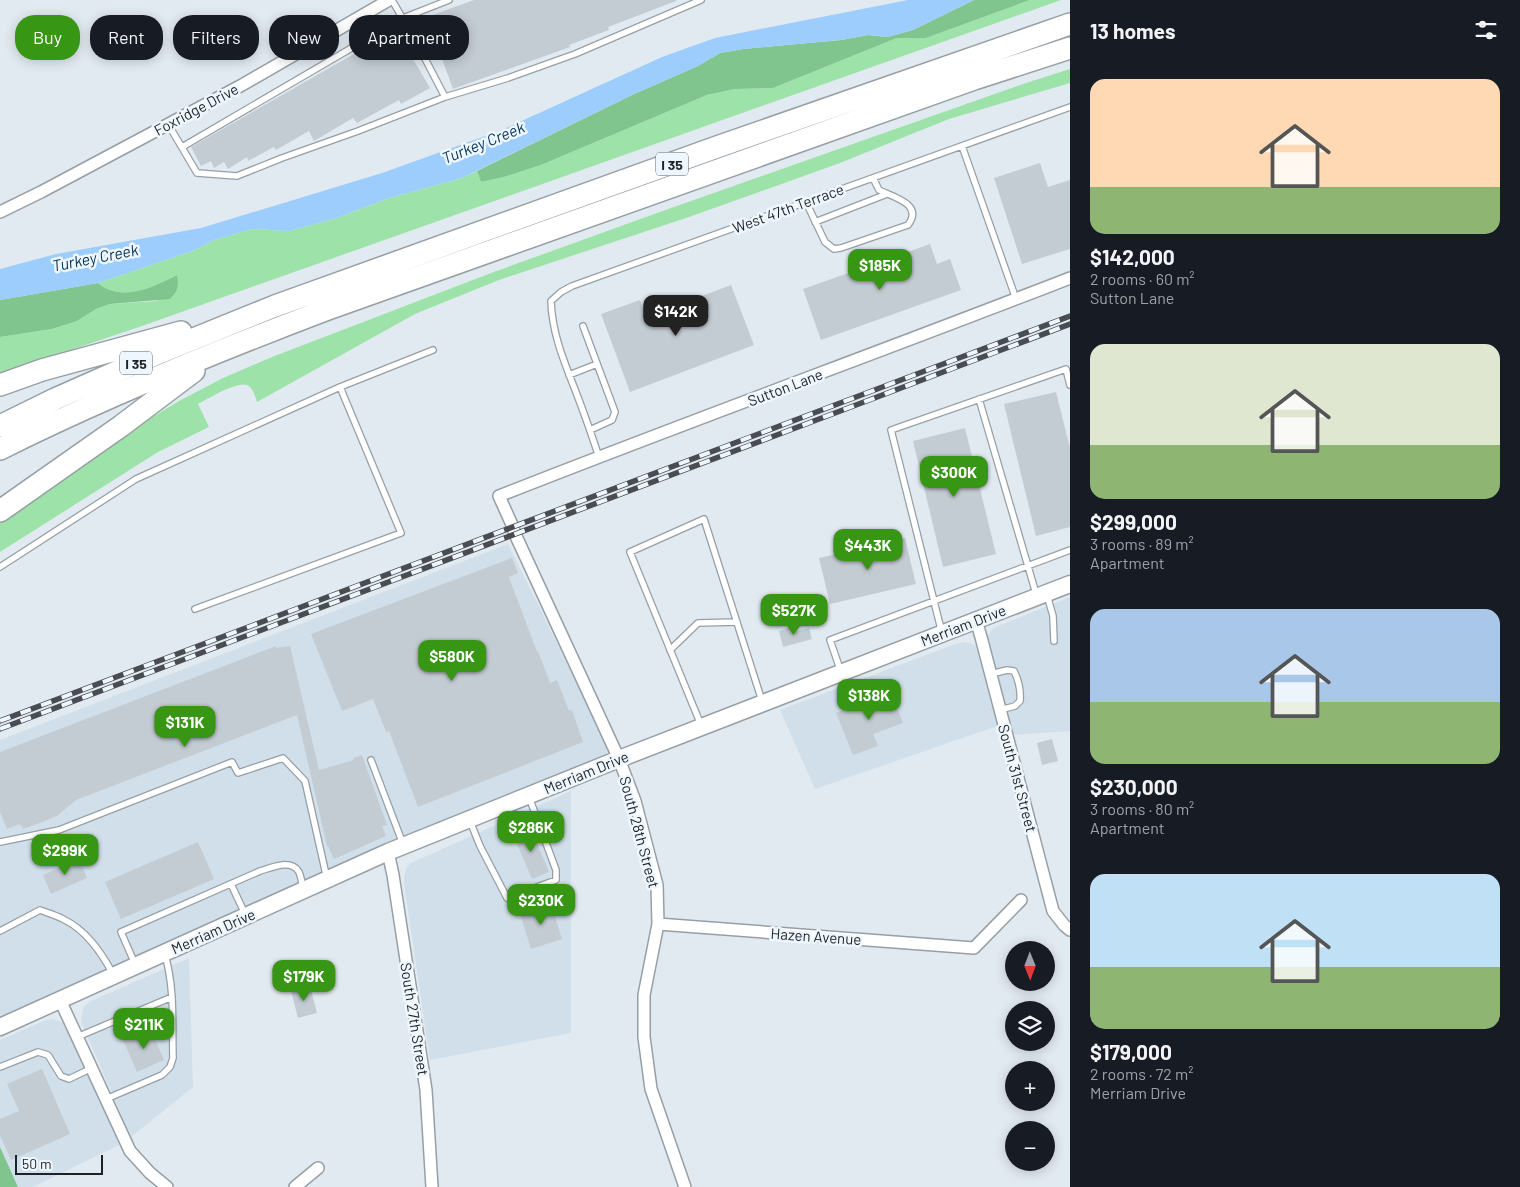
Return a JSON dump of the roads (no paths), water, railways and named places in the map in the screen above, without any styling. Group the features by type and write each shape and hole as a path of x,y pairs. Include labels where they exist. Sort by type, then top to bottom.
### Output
{"highway":[{"name":"I 35","path":"0,426 55,399 159,353 275,306 699,154 1070,24"},
{"name":"I 35","path":"0,449 107,399 224,349 328,309 974,79 1070,48"},
{"path":"0,385 42,370 275,306"},
{"path":"0,511 121,426 224,349"}],"main road":[{"name":"Merriam Drive","path":"0,1028 388,852 702,726 1070,584"}],"street":[{"name":"Foxridge Drive","path":"0,212 242,85 391,0"},
{"name":"Sutton Lane","path":"499,496 1070,278"},
{"name":"South 28th Street","path":"499,496 619,759 635,801 657,886 658,924 644,995 644,1037 651,1089 685,1187"},
{"name":"South 31st Street","path":"976,620 1053,911 1070,930"},
{"name":"South 27th Street","path":"388,852 426,1090 432,1187"},
{"name":"Hazen Avenue","path":"658,924 974,948 1021,900"},
{"path":"60,1000 130,1151 150,1173 167,1187"},
{"path":"295,1187 318,1168"}],"lane":[{"path":"391,0 401,15"},
{"path":"410,15 448,0"},
{"path":"168,124 197,173 237,176 445,97 508,78 575,54 701,0"},
{"path":"182,147 349,50"},
{"path":"425,60 445,97"},
{"name":"West 47th Terrace","path":"569,375 558,346 552,301 561,292 572,286 1070,106"},
{"path":"962,146 1016,299"},
{"path":"806,202 825,242 834,249 842,248 908,225 912,220 913,213 910,206 903,200 879,190 873,178"},
{"path":"815,222 887,194"},
{"path":"583,326 615,412 612,420 590,430"},
{"path":"0,567 136,479 340,387 434,350"},
{"path":"597,364 569,375 598,457"},
{"path":"942,633 891,430 1066,369 1070,385"},
{"path":"195,609 401,533 340,387"},
{"path":"979,399 1028,566 1053,616 1054,641"},
{"path":"702,726 630,552 704,519 762,703"},
{"path":"841,672 830,640 1070,550"},
{"path":"670,650 698,623 737,622"},
{"path":"990,674 1007,670 1014,671 1018,679 1021,694 1020,701 1015,706 1000,710"},
{"path":"0,842 59,830 232,762 238,773 283,758 305,781 327,880"},
{"path":"371,760 403,846"},
{"path":"469,820 507,898 556,880 556,870 528,795"},
{"path":"136,966 121,932 260,872 282,865 288,865 298,871 304,890"},
{"path":"232,884 246,916"},
{"path":"0,931 40,910 64,919 87,935 107,962 114,976"},
{"path":"106,1100 162,1075 170,1067 173,1058 172,997 169,972 164,953"},
{"path":"77,1036 172,997"},
{"path":"0,1067 38,1052 48,1055 61,1076 68,1079 92,1068"}],"water":[{"name":"Turkey Creek","path":"908,0 974,0 913,30 887,37 868,35 841,40 743,49 720,53 698,66 634,94 462,178 386,199 337,218 289,231 252,229 214,240 195,250 98,283 0,300 0,269 56,254 201,228 382,173 502,130 662,57 715,38"}],"railway":[{"path":"0,721 1070,316"},
{"path":"0,729 1070,324"}]}
